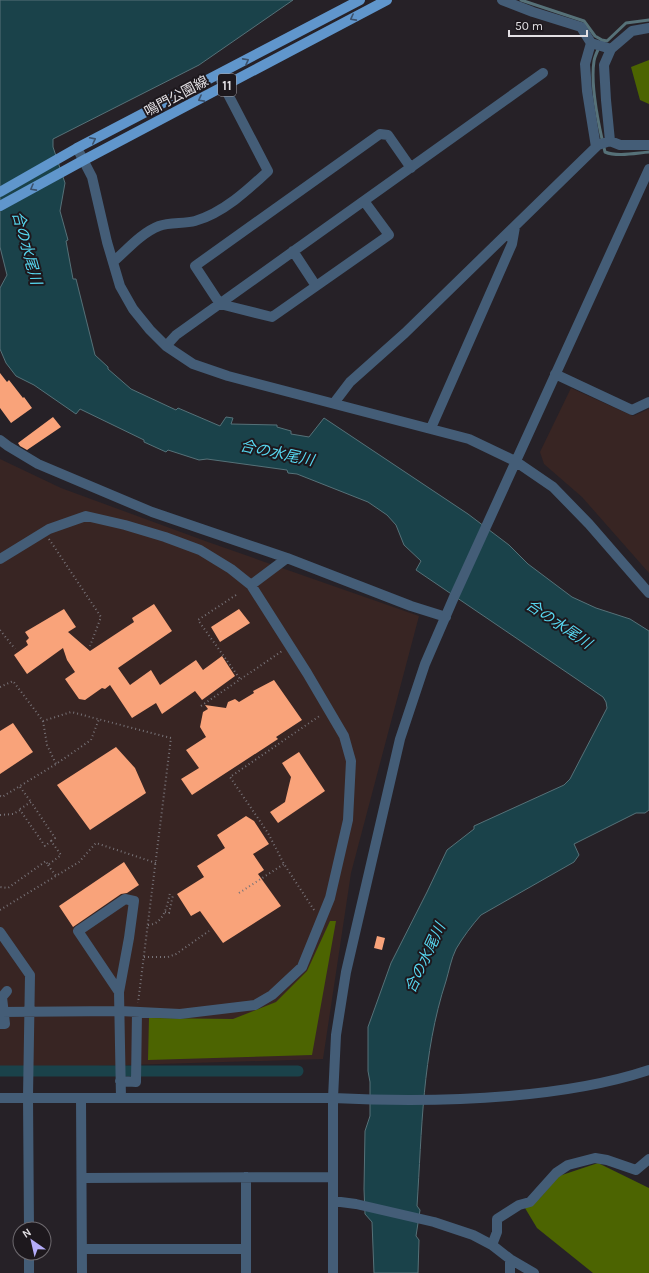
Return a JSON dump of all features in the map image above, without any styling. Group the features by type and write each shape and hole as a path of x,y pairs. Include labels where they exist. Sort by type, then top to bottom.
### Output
{"main road":[{"name":"鳴門公園線","path":"0,192 77,148 360,0"},
{"name":"鳴門公園線","path":"0,206 387,0"}],"street":[{"path":"502,0 533,12 581,27 593,44 609,49"},
{"path":"334,403 350,382 405,333 603,144 606,100 604,65 609,49 632,31 649,28"},
{"path":"593,44 585,64 587,91 603,144"},
{"path":"166,346 176,335 543,73"},
{"path":"113,262 146,233 159,226 195,221 212,214 242,195 268,171 218,75"},
{"path":"364,201 388,235 272,317 220,304 194,266 380,134 388,135 411,168"},
{"path":"603,144 649,145"},
{"path":"77,148 92,177 120,286 133,309 150,330 166,346 193,364 228,376 469,439 515,461 553,487 589,524 649,593"},
{"path":"333,1273 333,1098 336,1034 346,972 400,739 425,664 454,597 649,169"},
{"path":"431,428 512,244 515,227"},
{"path":"293,251 316,286"},
{"path":"555,374 632,410 649,402 649,394"},
{"path":"0,440 38,464 152,512 286,558 412,606 446,617"},
{"path":"0,559 44,531 86,516 125,525 165,537 200,550 231,569 250,585 290,646 344,736 351,761 348,820 330,898 302,967 272,995 255,1005 180,1014 120,1011 29,1013 1,1012"},
{"path":"250,585 286,558"},
{"path":"119,992 78,931 125,899 134,901 119,992 121,1098"},
{"path":"0,932 30,975 28,1057 29,1221"},
{"path":"0,1024 5,1024 1,1012 1,1001 2,997 7,991"},
{"path":"120,1080 136,1082 137,1012"},
{"path":"0,1098 333,1098 367,1100 428,1100 478,1098 545,1093 599,1083 649,1070"},
{"path":"81,1098 82,1273"},
{"path":"492,1245 497,1232 497,1219 519,1205 530,1202 556,1173 568,1165 595,1158 607,1160 636,1170 649,1159"},
{"path":"246,1177 246,1273"},
{"path":"82,1178 333,1177"},
{"path":"333,1201 356,1204 434,1222 473,1235 492,1245 510,1259 534,1273"},
{"path":"82,1249 246,1249"},
{"path":"510,1259 510,1273"},
{"path":"29,1261 29,1273"}],"path":[{"path":"44,531 101,617 90,646"},
{"path":"236,595 198,620 240,679"},
{"path":"0,630 15,650"},
{"path":"201,706 290,646"},
{"path":"0,687 13,682 43,721 47,745 56,764"},
{"path":"321,921 284,864 268,833 230,777 328,710"},
{"path":"43,721 71,712 171,738 137,1012"},
{"path":"0,796 2,798 91,740 99,719"},
{"path":"20,786 55,838 45,846 20,810"},
{"path":"0,816 13,814 31,802"},
{"path":"48,865 61,855 51,841"},
{"path":"0,910 79,862 96,843 156,863"},
{"path":"0,887 8,888 46,861 56,876"},
{"path":"239,893 284,864"},
{"path":"148,925 152,925 165,914 170,893"},
{"path":"165,912 169,913 173,895"},
{"path":"144,957 168,957 176,954 209,931"}],"shaded area":[{"path":"571,388 633,416 649,409 649,573 582,497 544,464 540,452"},
{"path":"0,459 61,488 208,542 419,616 351,873 323,1059 0,1069"}],"green space":[{"path":"649,60 649,104 640,100 631,67"},
{"path":"330,921 336,921 312,1055 148,1060 149,1018 233,1019 276,1002 307,971"},
{"path":"598,1163 649,1188 649,1273 593,1273 537,1228 525,1208 540,1198 559,1176"}],"water":[{"name":"合の水尾川","path":"0,0 293,0 199,65 53,139 53,147 65,183 60,211 68,240 66,241 73,279 76,279 95,355 108,367 108,369 131,389 176,410 178,408 220,426 226,417 233,418 231,424 277,425 277,427 291,431 291,434 309,437 324,418 468,514 509,545 528,564 572,597 596,608 630,619 649,631 649,810 645,813 636,813 574,844 579,855 574,862 481,915 456,949 453,957 432,1036 424,1093 417,1206 420,1210 416,1236 419,1240 418,1273 374,1273 372,1222 365,1214 364,1189 365,1131 370,1116 368,1027 391,963 447,850 474,829 474,826 564,785 570,779 607,708 606,702 603,697 416,570 421,561 404,545 396,525 387,515 368,502 297,474 288,473 287,470 207,459 199,460 168,450 166,452 80,409 76,414 34,385 16,376 6,363 0,349 0,288 7,275 0,247"}],"building":[{"path":"0,373 7,382 9,380 32,408 11,423 0,408"},
{"path":"53,417 61,427 27,450 20,446 18,443"},
{"path":"154,604 172,631 118,668 130,685 151,670 160,685 196,660 203,670 222,656 235,676 202,700 195,691 162,714 156,703 132,718 110,685 105,689 102,688 85,700 79,699 65,679 75,672 67,660 63,648 27,674 14,655 28,645 26,641 29,638 25,632 64,609 76,627 68,632 90,651 134,622 132,618"},
{"path":"239,609 250,623 220,642 211,627"},
{"path":"274,680 302,720 276,737 278,739 192,795 181,779 199,768 186,750 206,737 200,727 203,712 208,709 205,705 226,708 228,702 235,699 239,702 254,693 253,691"},
{"path":"13,723 33,752 0,774 0,731"},
{"path":"116,747 135,768 146,793 90,830 57,785"},
{"path":"299,752 325,791 278,823 270,812 285,802 291,777 282,763"},
{"path":"246,816 254,821 269,844 253,854 264,870 258,874 281,906 223,943 200,911 191,916 177,894 204,877 197,866 225,848 217,835"},
{"path":"124,862 139,885 127,893 121,894 73,927 59,906"},
{"path":"377,936 385,938 382,950 374,948"}],"waterway":[{"path":"521,0 584,21 595,36 602,40"},
{"path":"649,20 626,23 607,41 602,40 595,58 593,71 594,94 605,152 621,154 649,152"},
{"path":"0,1071 298,1071"}]}
